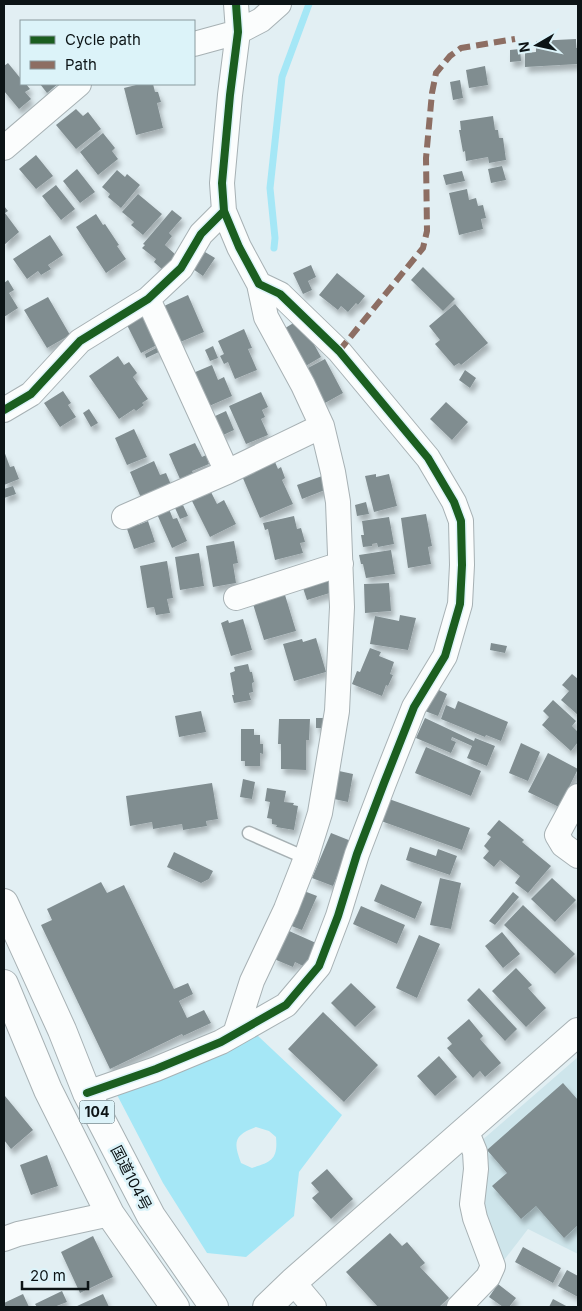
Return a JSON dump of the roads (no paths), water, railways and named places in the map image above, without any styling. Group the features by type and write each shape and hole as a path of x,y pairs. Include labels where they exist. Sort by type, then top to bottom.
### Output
{"main road":[{"name":"国道104号","path":"4,903 62,1030 87,1093 151,1216 214,1307"},
{"name":"104","path":"4,984 48,1090 110,1214 175,1307"},
{"path":"266,1307 578,1032"}],"street":[{"path":"235,1034 252,980 286,909 306,858 320,813 337,711 342,607 338,502 322,426 303,385 266,317 259,284 239,247 224,211 223,173 238,32 236,4"},
{"path":"195,44 238,32 262,20 279,4"},
{"path":"4,148 78,85"},
{"path":"4,410 31,394 80,341 148,299 181,268 201,234 224,211"},
{"path":"87,1093 156,1069 221,1042 286,1005 319,966 338,916 357,854 414,707 445,656 460,604 462,565 460,521 454,502 428,458 339,351 280,294 259,284"},
{"path":"148,299 227,472"},
{"path":"124,518 227,472 322,426"},
{"path":"236,598 341,564"},
{"path":"578,796 557,835 563,845 578,856"},
{"path":"459,1307 488,1277 493,1266 475,1218 472,1204 476,1169 475,1152 466,1130"},
{"path":"4,1239 18,1234 110,1214"},
{"path":"293,1282 314,1307"}],"lane":[{"path":"249,833 306,858"}],"water":[{"path":"257,1035 342,1115 299,1172 294,1216 246,1257 207,1253 163,1183 115,1091 193,1064","holes":["256,1127 269,1131 276,1137 275,1155 264,1164 252,1168 241,1163 236,1144 239,1136"]}],"waterway":[{"path":"274,248 275,238 270,188 282,77 309,4"}]}
